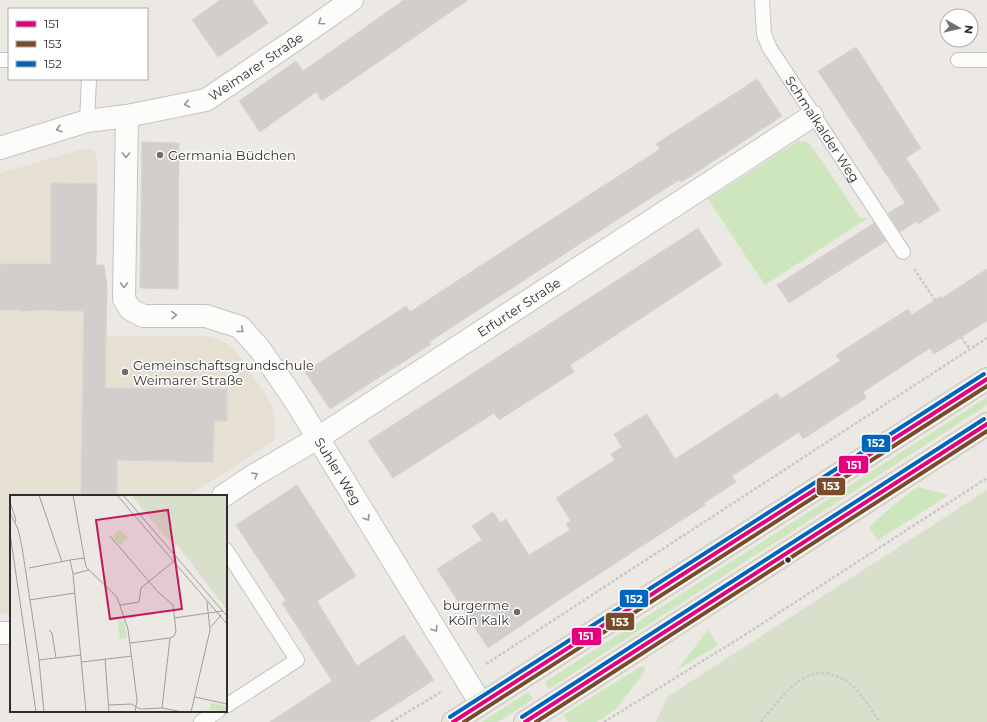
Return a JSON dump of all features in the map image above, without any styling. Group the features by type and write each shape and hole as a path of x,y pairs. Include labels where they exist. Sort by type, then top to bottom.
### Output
{"main road":[{"path":"453,722 987,379"},
{"path":"525,722 987,424"}],"street":[{"name":"Weimarer Straße","path":"0,148 87,121 127,116 206,100 296,40 352,0"},
{"name":"Suhler Weg","path":"127,116 124,298 130,309 143,316 206,316 240,327 259,348 294,399 481,704"},
{"name":"Erfurter Straße","path":"224,495 253,476 318,438 812,116"}],"lane":[{"name":"Schmalkalder Weg","path":"762,0 764,34 769,47 812,116 903,252"},
{"path":"958,60 987,60"},
{"path":"87,121 90,80"},
{"path":"227,552 298,660 227,705"},
{"path":"202,722 217,712"}],"path":[{"path":"903,252 936,300"},
{"path":"961,337 970,349"},
{"path":"391,722 466,678 987,338"},
{"path":"604,722 743,636 987,478"},
{"path":"761,722 794,685 815,673 825,672 847,681 857,690 880,722"}],"shaded area":[{"name":"Gemeinschaftsgrundschule Weimarer Straße","path":"87,148 94,151 97,157 98,216 96,265 106,336 197,336 211,337 228,344 237,353 264,392 273,409 275,440 190,495 10,495 10,614 0,614 0,173"}],"green space":[{"path":"798,141 805,141 810,144 860,218 868,218 765,285 708,199"},
{"path":"987,397 987,405 549,689 545,682"},
{"path":"918,487 949,495 878,540 869,527 896,503"},
{"path":"987,490 987,722 656,722 667,697"},
{"path":"708,630 718,645 677,670"},
{"path":"640,667 644,667 645,671 617,708 597,722 568,722 563,715"},
{"path":"528,692 533,699 498,722 482,722"}],"building":[{"path":"220,0 252,0 268,23 218,57 192,20"},
{"path":"404,0 468,0 322,101 316,92 260,132 239,101 296,61 303,71"},
{"path":"856,47 921,148 906,158 940,210 918,224 917,221 900,232 888,213 905,203 818,71"},
{"path":"757,79 782,116 697,172 681,182 679,180 629,212 429,342 431,344 330,409 305,372 406,306 410,312 660,149 656,144"},
{"path":"142,142 179,143 178,289 140,288"},
{"path":"51,183 97,184 96,265 104,265 107,286 105,388 227,389 227,421 214,421 213,462 117,460 117,495 81,495 84,311 0,310 0,264 51,264"},
{"path":"874,223 886,241 789,303 777,285"},
{"path":"698,228 722,265 570,365 574,372 499,420 494,413 393,478 368,441"},
{"path":"987,269 987,321 934,354 930,348 863,392 866,398 803,439 799,432 732,476 736,482 704,503 705,505 488,648 437,569 482,540 472,526 493,512 500,523 506,519 529,555 570,530 566,524 571,521 556,498 615,460 611,454 622,447 614,434 647,414 675,459 777,393 781,399 840,361 836,355 908,309 912,315"},
{"path":"297,485 356,576 317,601 357,666 404,635 434,680 369,722 270,722 332,681 282,603 286,601 236,525"}],"transit line":[{"name":"152","path":"450,717 984,374"},
{"name":"151","path":"453,722 987,379"},
{"name":"153","path":"464,722 987,386"},
{"name":"152","path":"522,717 984,419"},
{"name":"151","path":"525,722 987,424"},
{"name":"153","path":"536,722 987,431"}],"place":[{"name":"Germania Büdchen","path":"160,155"},
{"name":"Gemeinschaftsgrundschule Weimarer Straße","path":"125,372"},
{"name":"burgerme Köln Kalk","path":"517,612"}]}
